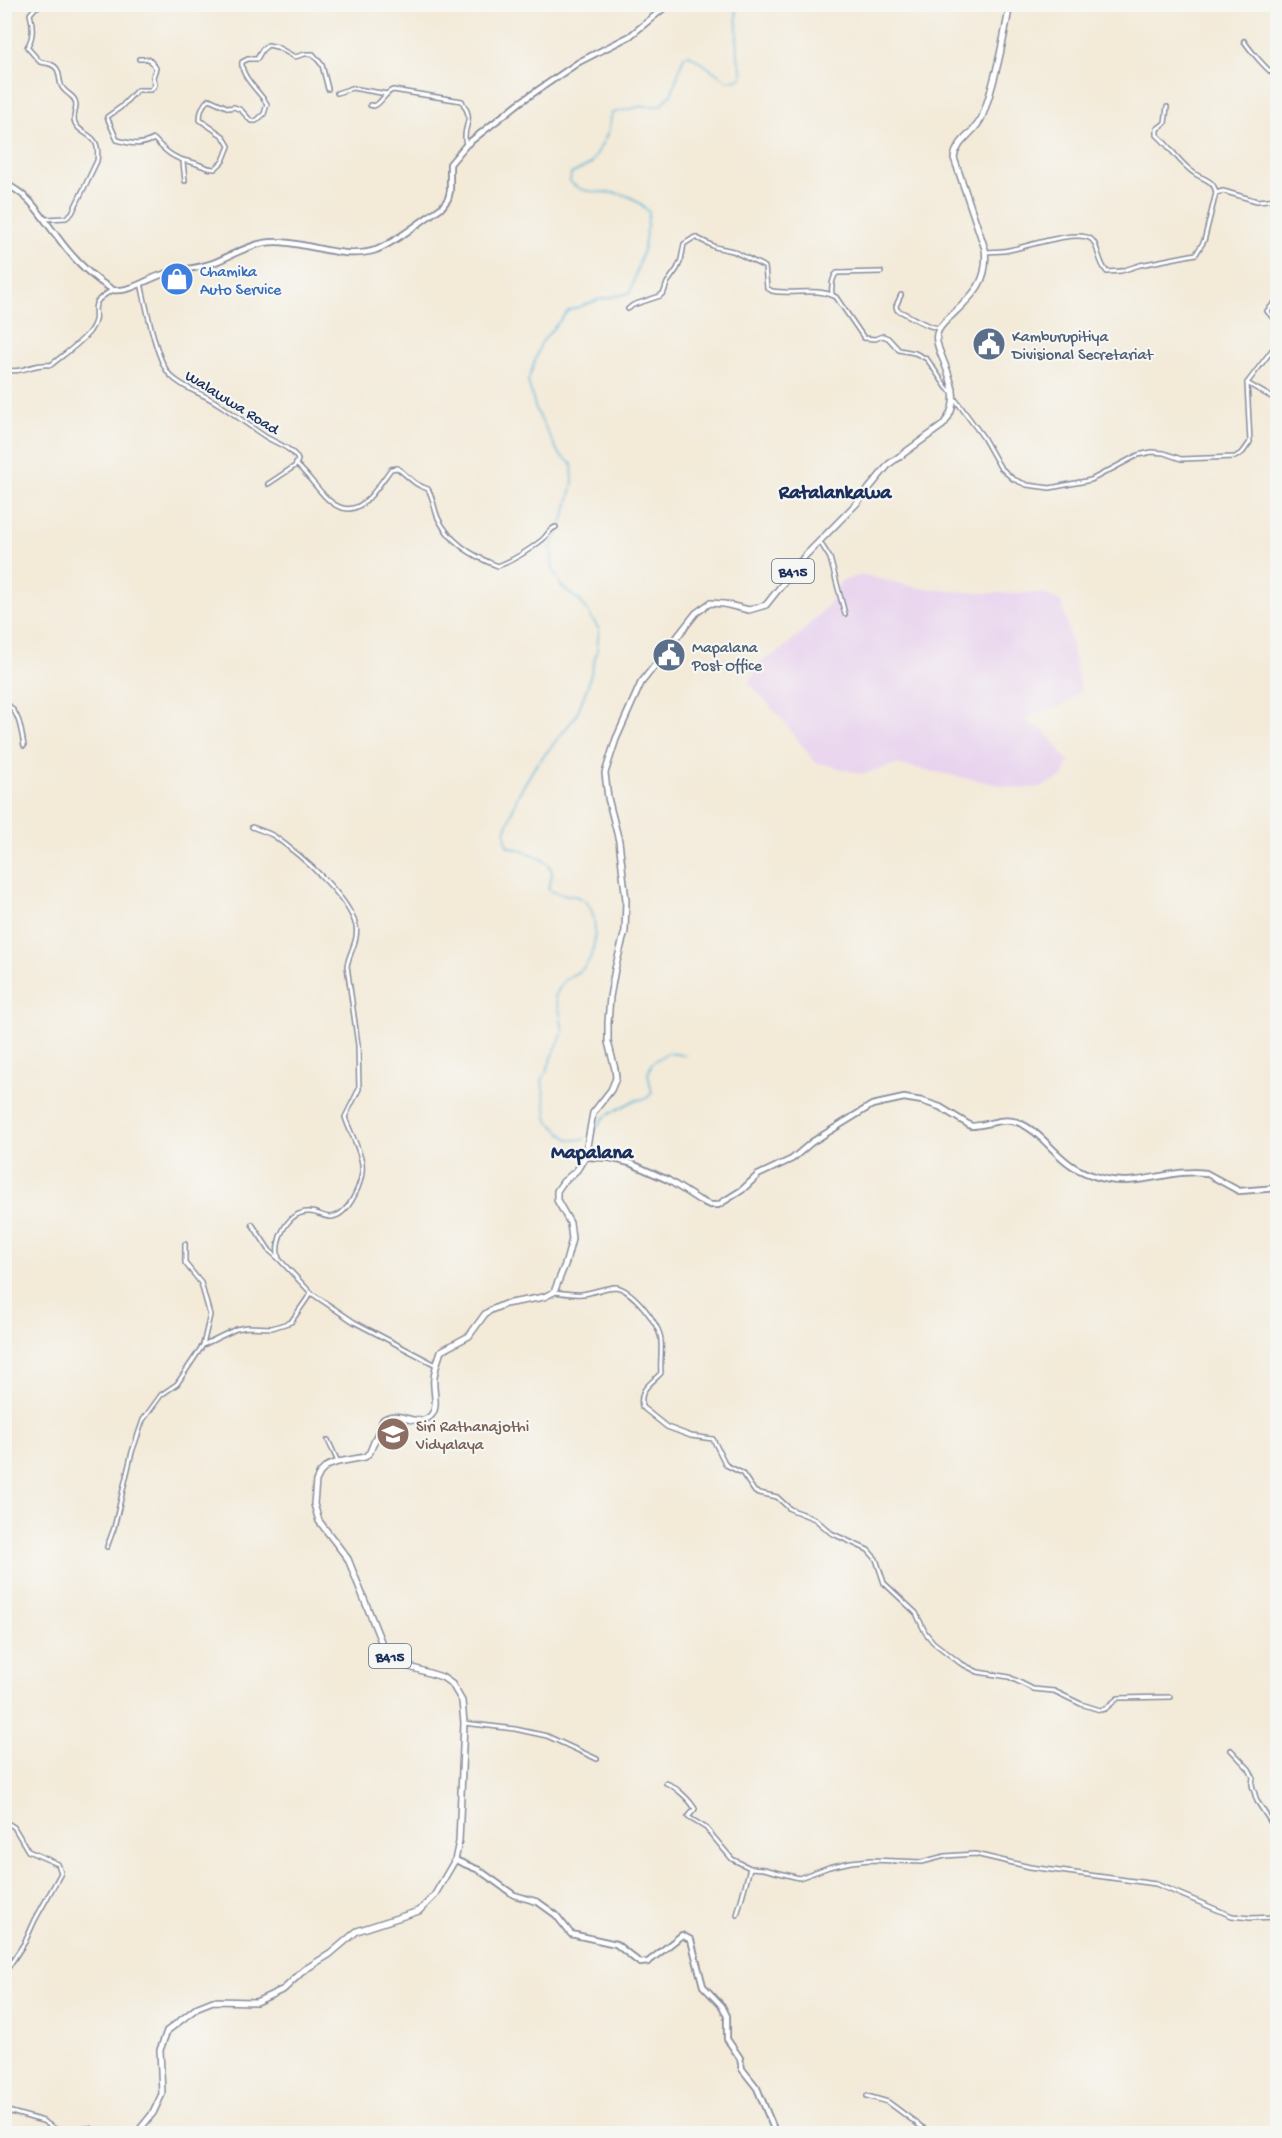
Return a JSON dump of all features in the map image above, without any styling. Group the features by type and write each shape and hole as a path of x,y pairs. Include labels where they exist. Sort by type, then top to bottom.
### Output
{"main road":[{"path":"4,183 35,204 64,245 84,267 113,290 129,290 163,274 211,264 263,243 295,244 322,251 344,253 378,249 442,207 450,191 450,164 466,145 519,103 579,62 630,36 669,4"},
{"path":"955,399 954,388 936,342 940,328 976,291 982,281 986,252 954,153 981,120 1010,4"},
{"name":"B415","path":"554,1292 572,1239 570,1223 557,1200 557,1191 562,1182 577,1170 585,1157 593,1113 611,1090 616,1078 608,1042 608,1023 613,978 625,931 626,900 619,841 604,773 616,739 641,683 696,614 710,603 724,603 749,610 766,605 804,557 857,503 889,464 943,425 949,418 955,399"},
{"path":"585,1157 610,1158 630,1163 668,1180 699,1200 710,1205 718,1205 742,1190 758,1174 792,1159 812,1142 872,1105 904,1098 940,1107 971,1126 1002,1121 1015,1122 1047,1143 1069,1164 1081,1171 1106,1179 1143,1180 1200,1172 1239,1191 1278,1188"},
{"path":"436,1365 441,1351 469,1336 484,1314 505,1304 544,1297 554,1292"},
{"name":"B415","path":"136,2133 153,2113 162,2094 160,2050 167,2031 198,2007 213,2001 263,2001 284,1989 304,1970 330,1954 357,1931 419,1911 434,1896 455,1860 459,1842 464,1723 462,1701 452,1684 442,1677 397,1663 384,1649 348,1559 319,1521 314,1503 316,1481 327,1466 365,1457 370,1452 383,1420 387,1417 396,1416 419,1420 430,1417 435,1405 433,1382 436,1365"},
{"path":"455,1860 479,1870 514,1895 538,1902 556,1915 571,1934 616,1944 640,1963 648,1962 681,1935 691,1940 703,1986 722,2006 727,2016 727,2039 740,2058 742,2069 757,2088 776,2133"}],"street":[{"path":"46,219 66,218 72,213 98,161 99,152 90,135 77,127 74,121 76,103 74,97 61,86 57,69 50,63 40,62 27,46 30,44 33,25 30,14 36,7 48,4"},
{"path":"1244,41 1267,70 1277,76"},
{"path":"139,59 149,59 156,68 153,77 155,85 151,90 137,90 107,117 117,140 133,145 147,143 154,139 183,162 192,162 207,169 215,169 227,155 229,146 223,136 200,120 200,112 204,103 209,99 229,108 234,107 241,110 251,121 256,121 264,114 267,104 245,74 241,66 242,62 257,59 268,45 277,47 295,57 314,54 322,65 328,89"},
{"path":"337,93 352,88 387,94"},
{"path":"370,105 378,105 388,91 393,90 462,101 469,119 465,130 466,145"},
{"path":"986,252 1008,251 1056,238 1085,237 1095,243 1100,262 1107,272 1196,254 1202,245 1216,193 1210,182 1195,174 1157,135 1158,129 1165,123 1167,107"},
{"path":"183,162 185,181"},
{"path":"1216,193 1223,191 1257,201 1278,199"},
{"path":"628,309 633,304 660,296 664,292 667,283 677,269 684,244 695,237 715,247 733,251 765,267 767,288 772,291 817,292 836,297 864,338 876,339 883,336 899,350 924,357 931,362 947,388 950,390 954,388"},
{"path":"832,295 831,289 836,274 880,272"},
{"name":"Walawwa Road","path":"141,283 158,347 165,368 171,376 296,454 298,460 296,464"},
{"path":"4,369 14,372 38,364 51,366 88,333 95,322 95,302 113,290"},
{"path":"901,295 896,306 897,310 912,316 918,322 940,328"},
{"path":"1278,299 1267,311 1278,324"},
{"path":"955,399 983,437 1000,467 1012,479 1027,485 1050,488 1091,480 1138,454 1152,452 1164,453 1180,459 1235,457 1243,452 1250,442 1247,383 1278,342"},
{"path":"1247,383 1278,401"},
{"path":"268,484 296,464 306,472 332,503 345,510 355,509 366,501 391,469 397,468 414,484 428,489 434,499 438,518 447,532 466,551 498,566 528,550 556,526"},
{"path":"819,540 830,558 845,614"},
{"path":"4,702 12,706 19,720 24,746"},
{"path":"252,827 272,835 321,875 339,895 356,925 356,938 348,956 347,966 358,1045 359,1089 345,1117 360,1154 363,1166 362,1176 351,1204 339,1215 330,1217 309,1212 290,1220 280,1235 277,1253 279,1259"},
{"path":"252,1224 270,1251 311,1293 376,1335 436,1365"},
{"path":"108,1547 142,1420 161,1395 177,1384 203,1345 210,1315 201,1283 185,1263 185,1244"},
{"path":"554,1292 583,1294 616,1287 623,1288 629,1293 644,1309 657,1328 661,1339 661,1373 647,1384 641,1400 642,1407 667,1427 691,1436 713,1438 726,1465 742,1473 755,1492 777,1497 790,1509 815,1519 831,1533 868,1550 876,1559 884,1583 916,1613 925,1632 933,1642 960,1663 978,1672 1009,1677 1033,1689 1054,1690 1081,1704 1100,1710 1105,1709 1118,1698 1170,1697"},
{"path":"203,1345 236,1329 283,1326 297,1316 311,1293"},
{"path":"328,1440 338,1462"},
{"path":"464,1723 515,1729 547,1736 597,1759"},
{"path":"1231,1750 1249,1769 1253,1777 1252,1785 1257,1801 1278,1833"},
{"path":"666,1783 690,1799 695,1809 688,1817 706,1828 732,1859 750,1868 800,1878 850,1862 870,1860 922,1862 945,1856 975,1854 1030,1867 1156,1884 1232,1916 1278,1917"},
{"path":"4,1821 14,1827 28,1851 58,1864 61,1873 25,1942 4,1974"},
{"path":"737,1915 750,1868"},
{"path":"867,2096 888,2102 931,2133"},
{"path":"4,2110 44,2121 57,2130 89,2128 106,2133"},
{"path":"1212,2133 1221,2130"},
{"path":"1159,2133 1171,2133"}],"shaded area":[{"path":"863,575 919,588 978,593 1043,593 1062,602 1081,690 1062,706 1037,713 1024,721 1046,732 1069,762 1063,777 1041,787 1019,789 897,764 863,774 815,762 780,717 749,683 761,661 779,652 828,605 841,581"}],"waterway":[{"path":"585,1139 570,1140 548,1121 542,1081 563,1032 555,996 565,980 582,969 592,954 595,935 593,916 590,908 582,899 548,889 552,874 547,863 534,855 507,846 505,832 518,795 534,768 576,716 588,685 597,650 599,629 581,602 561,586 553,569 551,548 569,500 573,482 572,464 559,454 536,410 528,381 541,343 568,311 598,300 630,293 644,247 649,212 635,200 622,194 592,192 577,187 570,182 571,174 591,164 608,133 612,113 643,106 660,106 671,95 684,56 690,55 728,81 741,78 743,74 738,57 736,4"},
{"path":"592,1135 604,1117 633,1101 647,1098 652,1093 648,1074 652,1063 667,1053 685,1055"}],"place":[{"name":"Chamika Auto Service","path":"177,279"},
{"name":"Kamburupitiya Divisional Secretariat","path":"989,344"},
{"name":"Mapalana Post Office","path":"669,655"},
{"name":"Siri Rathanajothi Vidyalaya","path":"393,1434"}],"district":[{"name":"Ratalankawa","path":"835,491"},
{"name":"Mapalana","path":"592,1151"}]}
